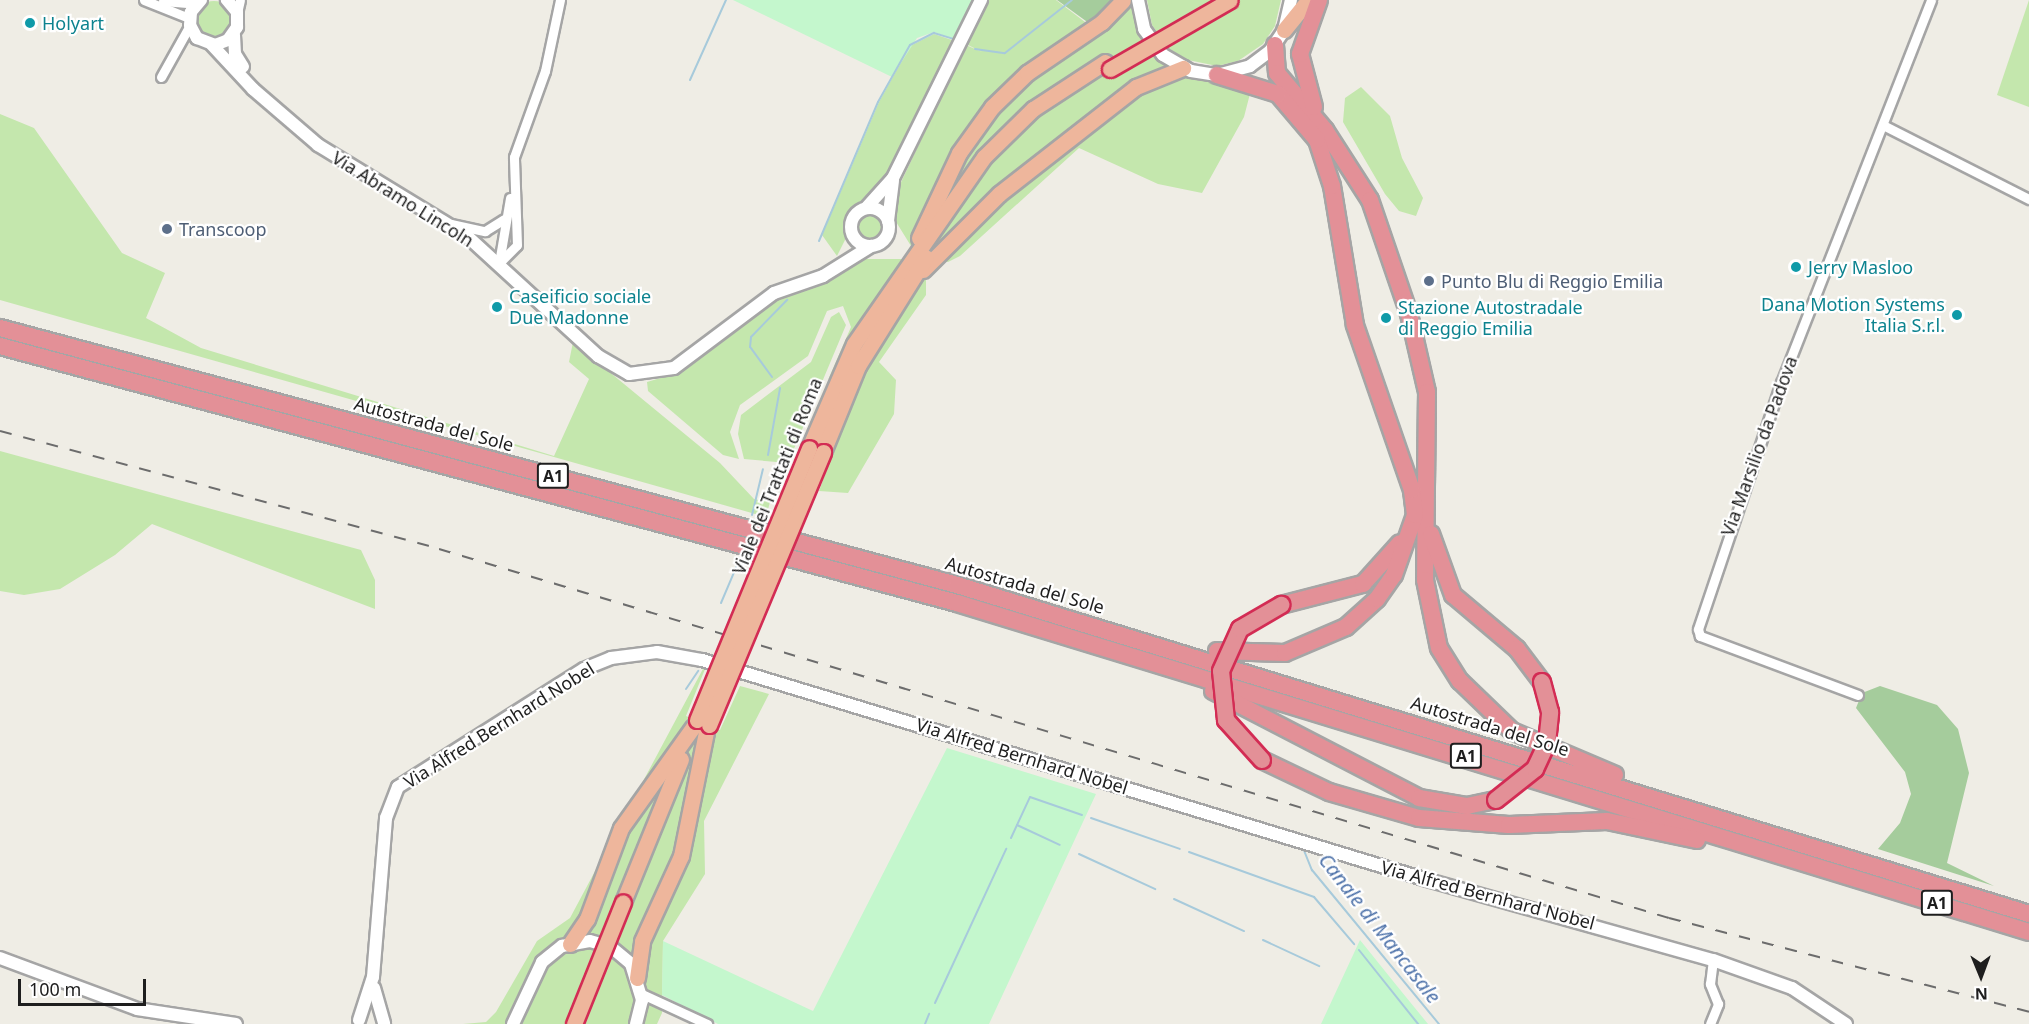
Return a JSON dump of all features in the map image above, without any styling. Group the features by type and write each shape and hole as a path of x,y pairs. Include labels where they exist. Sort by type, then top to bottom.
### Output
{"highway":[{"path":"893,286 979,124 1027,73 1102,22 1123,0"},
{"name":"Viale dei Trattati di Roma","path":"574,1024 627,904 816,450 858,366 910,286 1009,144 1039,116 1108,66 1212,0"},
{"name":"Viale dei Trattati di Roma","path":"816,450 843,366 893,286 992,149 1051,95 1230,0"},
{"path":"1284,30 1308,0"},
{"path":"1319,0 1304,31 1300,64 1325,130"},
{"path":"1275,45 1276,73 1325,130 1370,200 1409,314 1427,392 1428,524 1425,580 1432,627 1460,681 1484,707 1523,739 1736,822"},
{"path":"910,286 964,223 999,194 1146,81 1183,68"},
{"path":"1105,628 1239,655 1285,652 1323,640 1370,608 1394,575 1414,524 1412,490 1355,325 1332,186 1317,140 1278,94 1217,75"},
{"name":"Autostrada del Sole","path":"0,327 1105,628 2029,914"},
{"name":"Autostrada del Sole","path":"0,346 1086,640 2029,932"},
{"path":"1412,490 1402,537 1378,572 1347,590 1281,604 1240,629 1221,671 1227,720 1262,760 1329,792 1419,818 1490,825 1633,825 1846,874"},
{"path":"1086,640 1245,704 1419,798 1467,806 1497,800 1534,769 1547,743 1550,712 1542,682 1523,655 1454,595 1428,524"},
{"path":"570,944 587,920 621,828 701,726"},
{"path":"637,978 642,942 681,856 701,726"},
{"name":"Viale dei Trattati di Roma","path":"584,1024 627,904"}],"street":[{"path":"144,0 189,22"},
{"path":"160,0 198,1 161,77"},
{"path":"227,0 237,13"},
{"path":"177,44 207,43 234,34 240,0"},
{"path":"503,267 514,158 544,71 560,0"},
{"name":"Via Abramo Lincoln","path":"842,263 851,234 852,217 866,208 893,178 981,0"},
{"path":"1138,0 1152,43 1183,68 1217,75 1250,66 1275,45 1284,30 1291,0"},
{"name":"Via Marsilio da Padova","path":"1858,695 1700,636 1698,629 1739,496 1931,0"},
{"name":"Via Abramo Lincoln","path":"189,22 207,43 262,96 351,170 449,224 503,267 611,367 650,375 680,364 774,292 823,276 884,240 893,178"},
{"name":"Via Abramo Lincoln","path":"234,34 235,54 262,96"},
{"path":"1884,125 2029,199"},
{"path":"503,267 518,240 511,193"},
{"path":"866,208 880,210 888,221"},
{"path":"449,224 492,230 507,211"},
{"path":"851,234 871,246"},
{"name":"Via Alfred Bernhard Nobel","path":"356,1022 373,977 386,818 398,787 584,669 611,658 657,652 713,663 1413,876 1713,960 1792,988 1846,1024"},
{"path":"513,1022 537,967 570,944 590,941 611,947 625,958 637,978 642,994 636,1024"},
{"path":"0,958 137,1009 236,1024"},
{"path":"1710,1024 1718,1004 1710,984 1713,960"},
{"name":"Via Alfred Bernhard Nobel","path":"373,977 384,1024"},
{"path":"642,994 707,1024"},
{"path":"356,1022 384,1024"}],"green space":[{"path":"733,0 977,0 957,40 934,32 917,38 892,77"},
{"path":"987,0 1056,0 1089,25 1135,0 1161,57 1252,86 1244,117 1202,193 1158,184 1079,148 960,256 948,262 933,260 911,246 893,217 894,197 966,45 982,52 966,44"},
{"path":"1057,0 1117,0 1090,24"},
{"path":"1147,0 1281,0 1275,26 1263,44 1238,61 1217,66 1188,60 1169,49 1152,25"},
{"path":"2029,0 2029,107 1997,95"},
{"path":"214,1 228,6 233,20 228,34 214,39 200,34 195,20 200,6"},
{"path":"934,34 955,41 889,177 846,217 845,240 837,256 822,235 879,102 910,46"},
{"path":"1361,87 1390,116 1402,158 1423,198 1416,216 1399,211 1385,194 1343,122 1345,98"},
{"path":"0,114 34,128 122,253 165,273 146,318 201,348 554,456 589,379 569,362 573,342 720,463 754,499 770,502 766,517 0,300"},
{"path":"869,215 878,219 882,228 878,237 869,241 860,237 856,228 860,219"},
{"path":"860,259 902,259 828,380 851,327 843,306 827,311 808,356 740,405 730,432 739,459 723,455 648,391 647,382 674,374 772,302 832,280"},
{"path":"926,276 926,295 879,362 896,380 894,414 848,493 819,491 859,381"},
{"path":"839,312 846,325 788,463 744,459 738,434 741,415 811,362 831,317"},
{"path":"0,451 361,550 375,580 375,609 152,524 115,555 60,589 24,595 0,591"},
{"path":"712,652 686,716 720,730 740,686 769,694 704,821 705,874 663,941 662,1013 657,1024 463,1024 486,1022 496,1012 537,941 570,918"},
{"path":"1880,686 1937,705 1958,729 1969,773 1947,863 1994,886 1878,849 1900,823 1911,794 1905,772 1856,708 1862,693"},
{"path":"947,748 1096,794 989,1024 718,1024 662,995 663,941 813,1011"},
{"path":"1360,940 1397,986 1428,1024 1321,1024"}],"waterway":[{"path":"690,80 726,0"},
{"path":"975,49 1005,53 1072,0"},
{"path":"819,241 878,102 910,45 934,33 954,39"},
{"path":"772,377 750,347 751,337 787,300"},
{"path":"768,455 780,388"},
{"path":"752,515 763,469"},
{"path":"721,603 736,567"},
{"path":"686,689 698,671"},
{"path":"1011,838 1030,797 1082,815"},
{"path":"1091,818 1180,849"},
{"path":"1017,825 1060,845"},
{"name":"Canale di Mancasale","path":"1303,848 1312,870 1439,1024"},
{"path":"935,1003 1006,849"},
{"path":"1189,852 1314,897 1354,944"},
{"path":"1079,854 1155,889"},
{"path":"1174,899 1244,931"},
{"path":"1263,940 1319,966"},
{"path":"1359,950 1418,1024"},
{"path":"925,1024 929,1014"}],"railway":[{"path":"0,431 439,549 1669,918 2029,1012"}],"place":[{"name":"Holyart","path":"30,23"},
{"name":"Transcoop","path":"167,229"},
{"name":"Jerry Masloo","path":"1796,267"},
{"name":"Punto Blu di Reggio Emilia","path":"1429,281"},
{"name":"Caseificio sociale Due Madonne","path":"497,307"},
{"name":"Dana Motion Systems Italia S.r.l.","path":"1957,315"},
{"name":"Stazione Autostradale di Reggio Emilia","path":"1386,318"}]}
